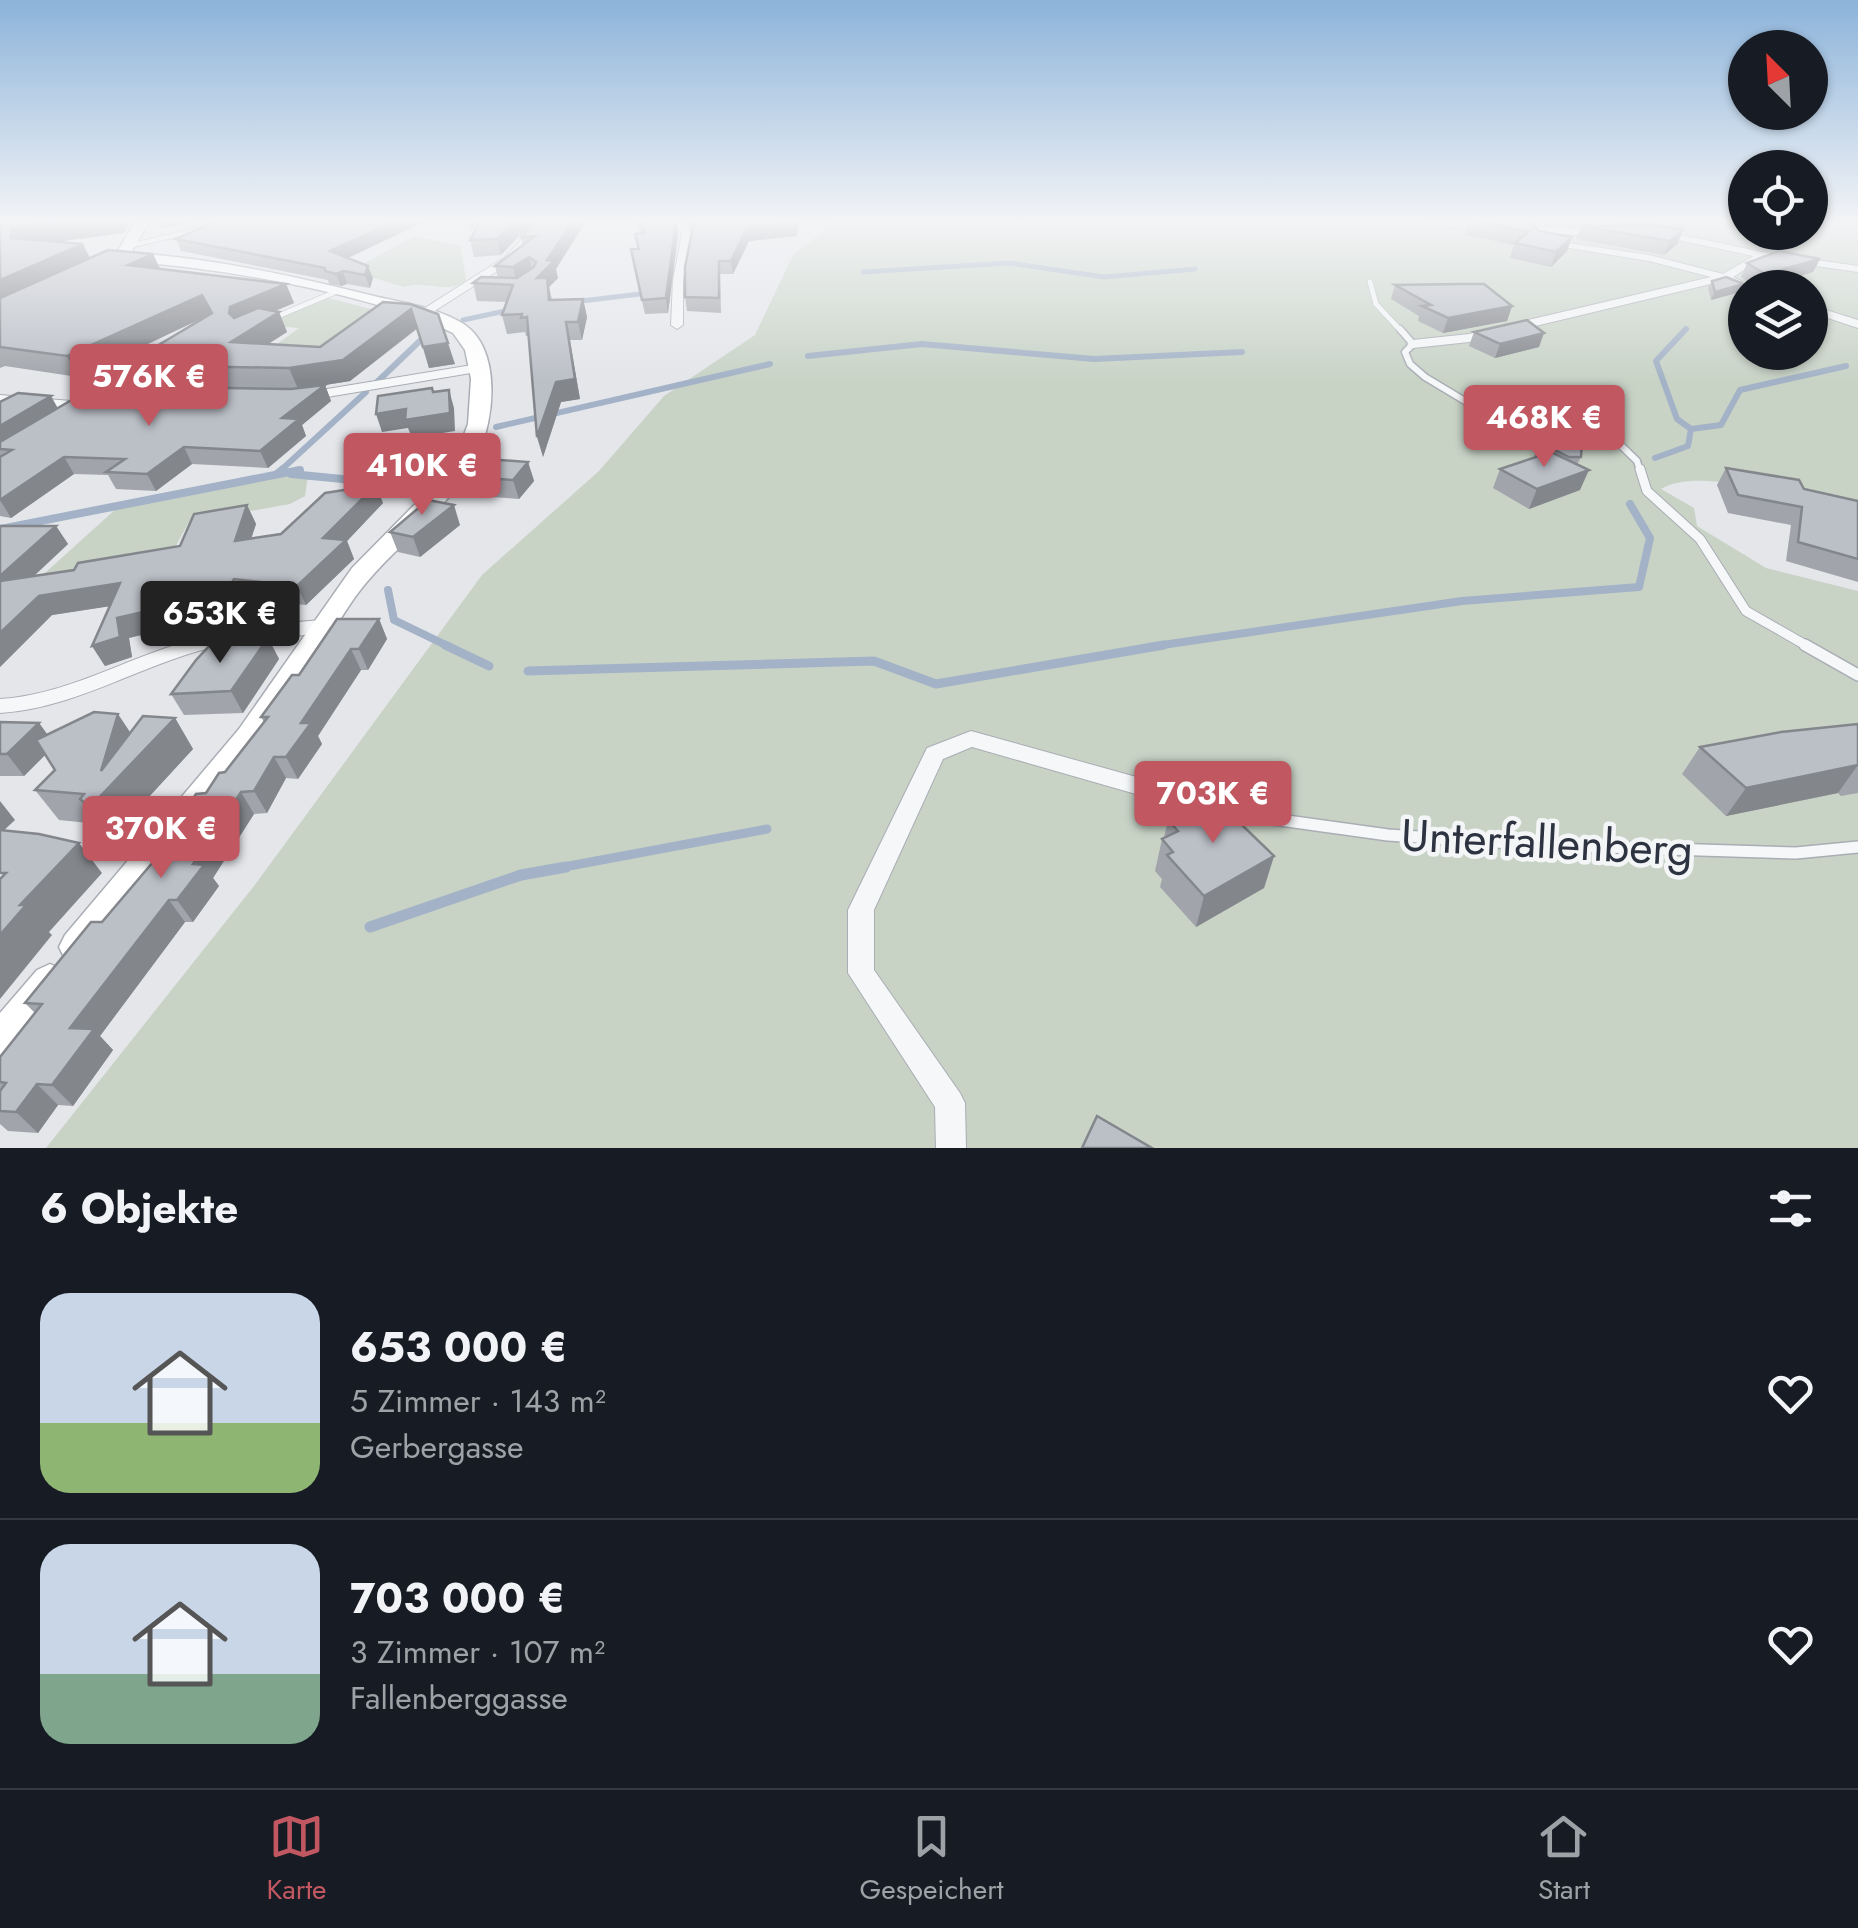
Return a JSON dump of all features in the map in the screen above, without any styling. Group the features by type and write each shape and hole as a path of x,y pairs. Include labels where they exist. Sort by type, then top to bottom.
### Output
{"street":[{"path":"0,1044 275,704 322,626 386,542 460,466 478,426 477,362 458,328 333,293 237,274"},
{"path":"421,315 489,274"},
{"path":"678,325 680,274"},
{"path":"1711,274 1726,277"},
{"path":"1413,344 1469,338 1731,274"},
{"path":"1828,314 1858,324"},
{"path":"298,397 477,362"},
{"path":"0,398 83,406 152,396 201,396"},
{"path":"4,709 74,690 212,640 322,626"},
{"path":"951,1148 950,1103 861,973 861,910 935,754 971,739 1238,814"}],"lane":[{"path":"1370,282 1376,304 1413,344 1405,352 1410,364 1470,404 1511,414 1570,412 1600,425 1637,461 1647,491 1700,538 1746,611 1858,674"},
{"path":"255,326 333,293"},
{"path":"69,414 83,406"},
{"name":"Unterfallenberg","path":"1238,814 1388,835 1541,845 1796,853 1858,847"}],"shaded area":[{"path":"359,274 465,274 466,281 451,287 404,287"},
{"path":"784,274 1728,274 1728,370 1828,370 1828,274 1858,274 1858,518 1856,514 1728,483 1679,482 1661,489 1694,508 1697,526 1766,568 1858,591 1858,1148 46,1148 254,886 482,575 599,471 664,396 755,335"},
{"path":"328,298 371,309 310,360 254,361 299,328 262,325"},
{"path":"285,474 308,475 305,496 290,504 189,522 164,567 25,591 117,508"}],"building":[{"path":"55,274 199,274 286,284 230,307 234,318 258,308 279,312 231,342 320,347 383,302 410,304 438,314 448,343 423,347 411,309 343,360 289,368 125,365 212,313 202,295 67,356 0,347 0,298"},
{"path":"524,274 541,274 537,278 547,278 549,300 583,299 578,322 566,322 575,379 556,382 537,437 527,317 502,315 513,285 473,283 481,277 517,278"},
{"path":"636,274 669,274 666,298 642,300"},
{"path":"685,274 719,274 719,298 685,297"},
{"path":"1728,278 1728,288 1715,292 1712,281"},
{"path":"1484,284 1512,306 1448,318 1422,306 1431,305 1395,285"},
{"path":"1527,320 1544,333 1500,344 1474,332"},
{"path":"325,385 282,418 299,419 260,451 184,447 147,474 106,472 125,459 64,457 0,500 0,457 12,450 0,449 0,442 75,398 162,402 164,387 291,389"},
{"path":"432,388 433,392 449,390 450,413 405,420 406,409 376,414 378,396"},
{"path":"18,393 51,396 0,426 0,402"},
{"path":"1583,423 1581,457 1569,457 1547,446 1553,444 1542,438"},
{"path":"1551,452 1589,470 1537,489 1500,469"},
{"path":"486,459 528,462 513,480 470,477"},
{"path":"1726,468 1799,480 1804,489 1858,501 1858,559 1798,542 1802,507 1738,495"},
{"path":"376,485 323,538 346,540 297,586 234,579 222,599 117,618 120,637 92,646 120,583 39,596 0,633 0,581 74,570 78,563 180,546 194,514 247,505 235,541 281,534 325,493"},
{"path":"428,500 454,505 413,537 390,532"},
{"path":"0,526 56,526 0,576"},
{"path":"337,619 379,619 359,649 351,649 301,723 311,723 286,757 274,757 254,791 241,792 193,864 204,865 177,900 169,900 70,1028 94,1029 52,1085 37,1084 16,1112 0,1111 0,1091 6,1083 0,1082 0,1057 42,1004 25,1003 91,922 102,922 153,862 196,794 206,793 219,773 225,772 268,717 261,717 292,675 299,675"},
{"path":"268,638 231,691 171,694 215,640"},
{"path":"94,712 118,714 101,771 143,716 175,718 90,807 80,799 84,794 35,790 55,770 36,740"},
{"path":"0,722 39,723 7,754 0,754"},
{"path":"1858,724 1858,765 1746,788 1700,747 1781,732"},
{"path":"1213,797 1274,856 1204,896 1167,855 1173,852 1162,839 1178,831 1168,820"},
{"path":"0,830 79,843 20,905 26,905 0,935 0,879 6,873 0,873"},
{"path":"1097,1116 1152,1148 1082,1148"}],"waterway":[{"path":"1081,274 1104,277 1143,274"},
{"path":"573,302 648,293"},
{"path":"463,320 510,310"},
{"path":"1683,332 1686,329 1656,361 1677,419 1691,429"},
{"path":"377,382 425,336"},
{"path":"808,356 922,344 1094,359 1242,352"},
{"path":"496,427 770,364"},
{"path":"1691,429 1721,425 1740,390 1846,366"},
{"path":"280,471 366,392"},
{"path":"1655,458 1688,446 1691,429"},
{"path":"278,473 283,469"},
{"path":"0,529 300,470 294,471"},
{"path":"291,474 383,483 393,491"},
{"path":"1149,647 1462,601 1639,587 1650,538 1630,504"},
{"path":"388,590 394,620 450,647"},
{"path":"445,645 489,666"},
{"path":"528,671 874,661 936,684 1164,645"},
{"path":"553,869 767,829"},
{"path":"370,927 521,875 566,867"}]}
